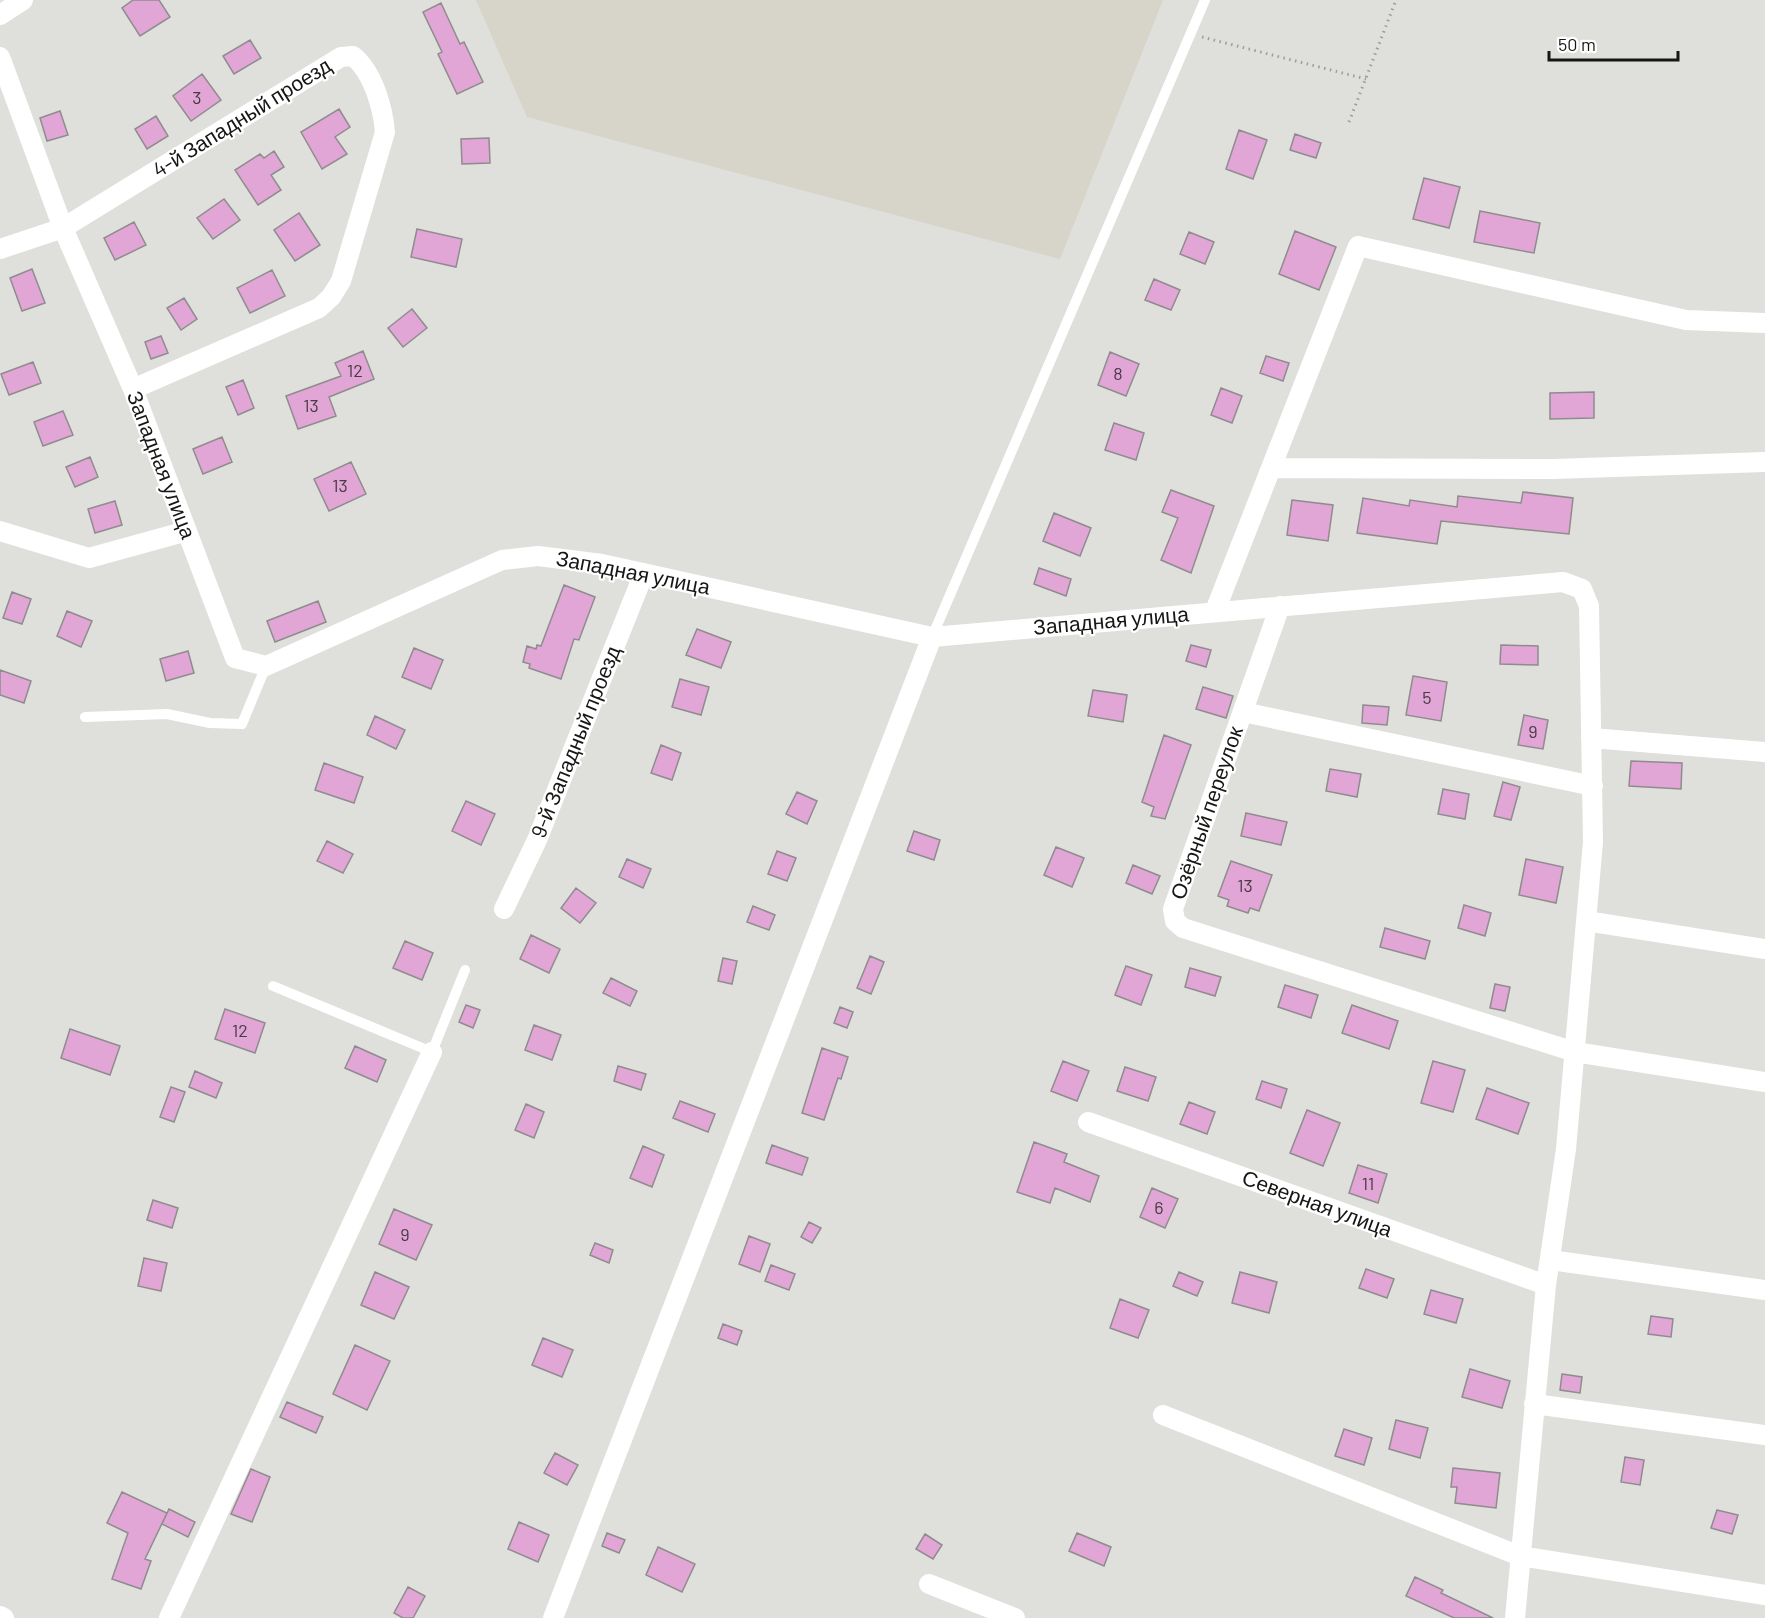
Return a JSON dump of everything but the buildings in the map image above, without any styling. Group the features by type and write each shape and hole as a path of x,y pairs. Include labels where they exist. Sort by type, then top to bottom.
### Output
{"street":[{"path":"0,15 23,0"},
{"name":"4-й Западный проезд","path":"63,228 341,57 352,56 363,64 383,114 385,132 341,282 331,297 319,308 133,389"},
{"name":"Западная улица","path":"0,57 63,228 133,389 235,658 266,666 502,560 538,556 602,564 932,637 1563,582 1582,589 1589,606 1592,738"},
{"path":"0,249 63,228"},
{"path":"1215,612 1358,246 1686,320 1765,323"},
{"path":"1271,468 1553,469 1765,462"},
{"path":"0,531 89,558 187,531"},
{"name":"9-й Западный проезд","path":"504,909 537,840 644,573"},
{"path":"1243,712 1280,606"},
{"path":"553,1618 932,637"},
{"name":"Озёрный переулок","path":"1575,1052 1183,928 1175,921 1173,909 1243,712 1593,786"},
{"path":"1515,1618 1546,1285 1566,1149 1575,1052 1593,842 1592,738 1765,753"},
{"path":"1586,921 1765,949"},
{"path":"169,1618 432,1052"},
{"path":"1575,1052 1765,1082"},
{"name":"Северная улица","path":"1088,1122 1546,1285"},
{"path":"1550,1260 1765,1290"},
{"path":"1534,1404 1765,1435"},
{"path":"1163,1415 1520,1556 1765,1595"},
{"path":"929,1584 1015,1618"}],"lane":[{"path":"932,637 1205,0"},
{"path":"86,717 167,714 210,723 242,724 266,666"},
{"path":"273,986 432,1052 465,969"}],"path":[{"path":"1349,122 1396,0"},
{"path":"1192,34 1366,79"}],"shaded area":[{"path":"476,0 1163,0 1060,259 527,117"}]}
